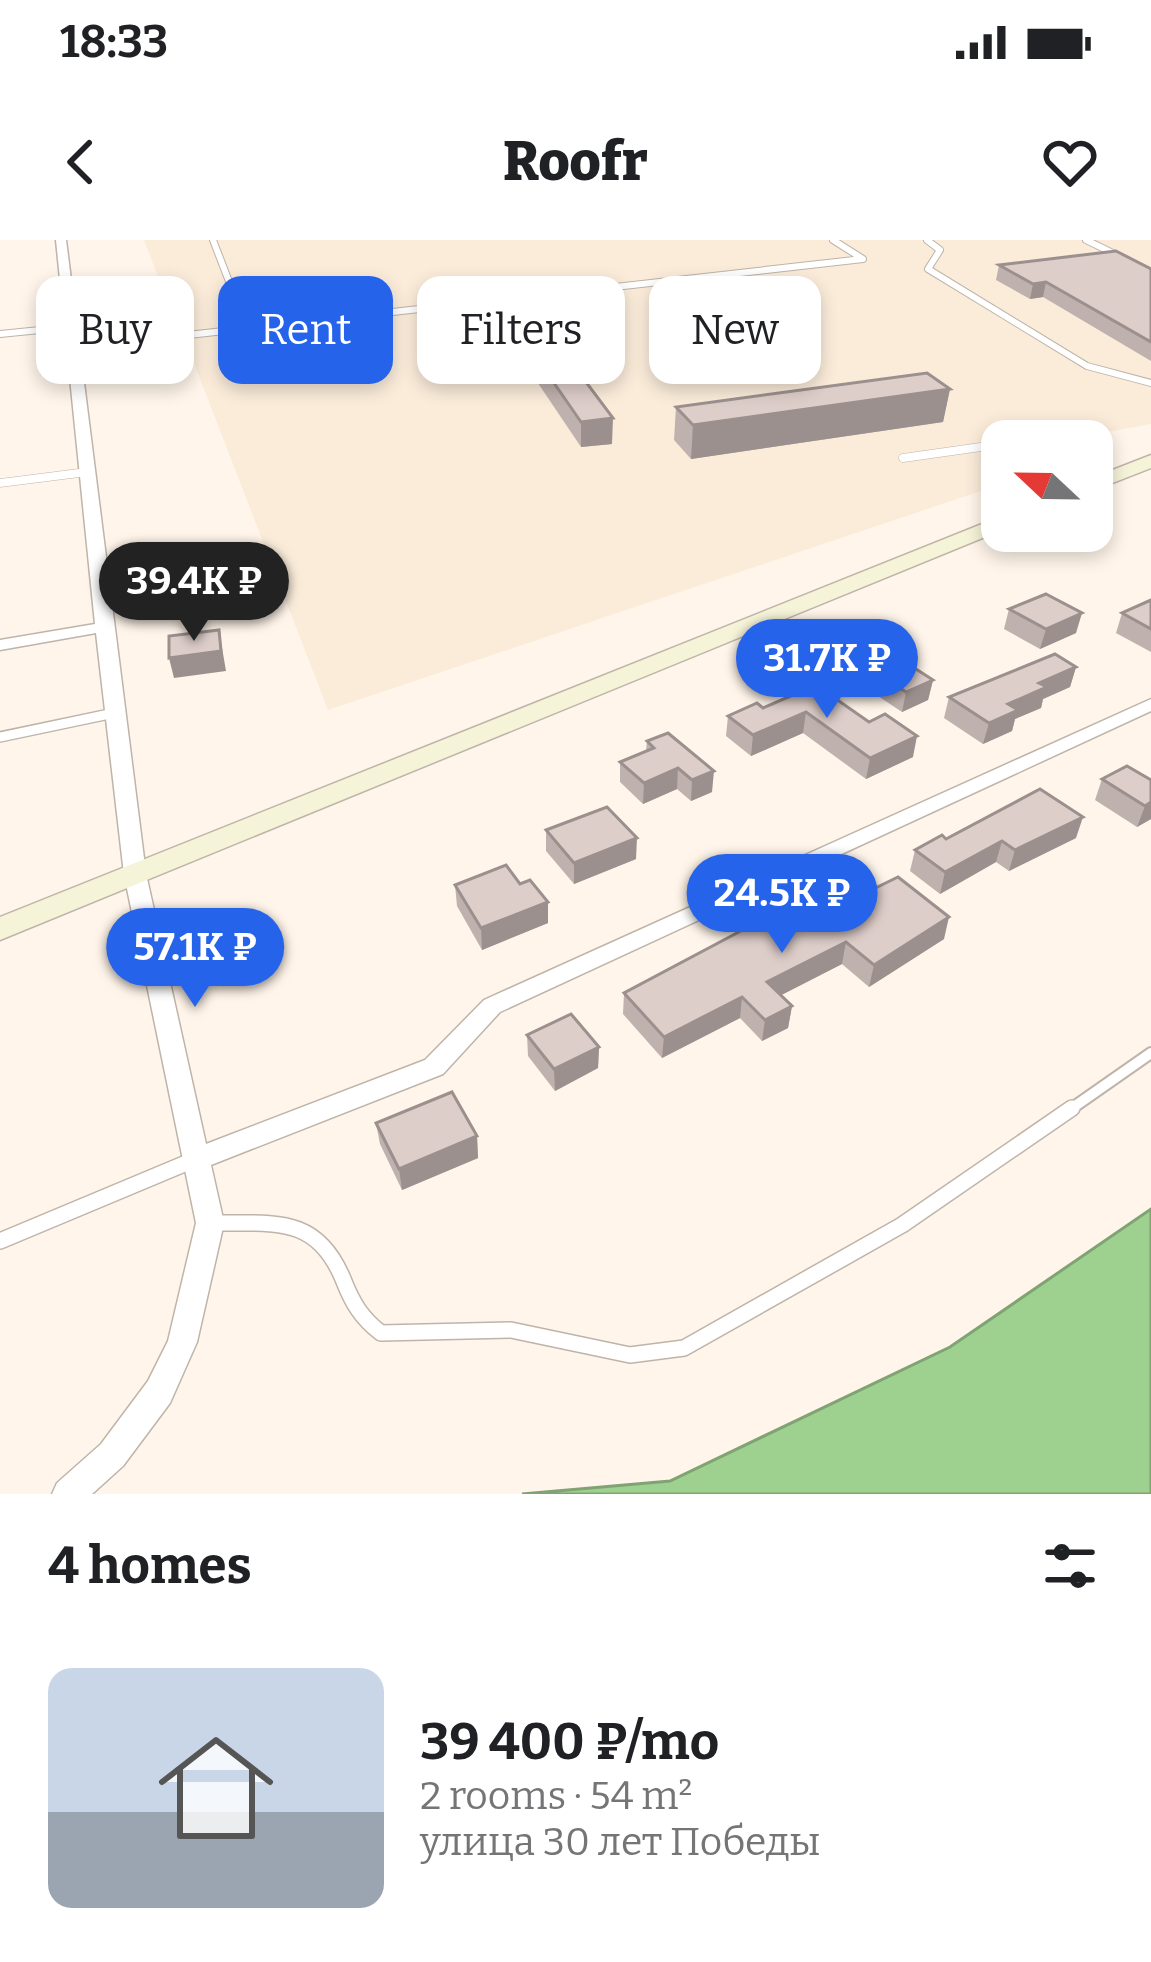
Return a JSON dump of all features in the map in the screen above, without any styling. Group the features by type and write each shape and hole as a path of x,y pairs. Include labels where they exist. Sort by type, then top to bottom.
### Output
{"street":[{"path":"61,240 65,276"},
{"path":"68,1494 112,1455 159,1392 182,1342 210,1222 135,874 77,384"},
{"path":"1113,473 1151,461"},
{"path":"0,929 981,531"},
{"path":"0,645 104,627"},
{"path":"197,1159 434,1067 492,1006 1151,704"}],"lane":[{"path":"213,240 227,276"},
{"path":"393,312 863,259 833,240"},
{"path":"927,240 940,250 925,268 1088,366 1151,383"},
{"path":"1087,240 1130,261"},
{"path":"0,334 36,330"},
{"path":"903,458 981,447"},
{"path":"0,483 87,472"},
{"path":"0,737 115,712"},
{"path":"210,1222 292,1226 314,1234 333,1250 348,1299 362,1323 381,1333 512,1330 630,1355 684,1348 902,1226 1151,1052"},
{"path":"0,1241 197,1159"}],"shaded area":[{"path":"144,240 1151,240 1151,424 1113,431 1113,420 981,420 981,491 328,710 194,363 194,276 158,276"},
{"path":"1151,1209 1151,1494 522,1494 670,1481 950,1347"}],"building":[{"path":"1116,251 1151,269 1151,342 1046,282 1033,284 999,265"},
{"path":"927,373 950,389 693,425 676,407"},
{"path":"555,384 588,384 613,418 581,422"},
{"path":"1046,594 1082,613 1046,629 1009,609"},
{"path":"1151,600 1151,629 1122,613"},
{"path":"219,630 221,651 169,658 169,636"},
{"path":"1055,654 1076,667 1039,683 1047,687 1008,704 1018,710 989,723 949,697"},
{"path":"902,660 933,680 906,692 875,672"},
{"path":"816,685 869,722 885,714 917,736 870,758 806,712 753,735 728,716 757,703 763,708"},
{"path":"668,733 714,771 692,780 678,768 644,783 620,762 654,748 647,741"},
{"path":"1127,766 1151,780 1151,802 1145,806 1102,779"},
{"path":"1040,789 1083,817 1015,850 1002,841 945,872 915,850 942,835 946,839"},
{"path":"607,807 637,838 574,863 546,830"},
{"path":"506,865 520,884 530,880 548,902 481,928 455,885"},
{"path":"898,877 949,917 874,965 846,942 767,982 792,1006 765,1020 742,997 664,1037 624,993 769,916 786,932"},
{"path":"571,1014 599,1047 554,1069 527,1035"},
{"path":"452,1092 477,1136 399,1169 376,1123"}]}
